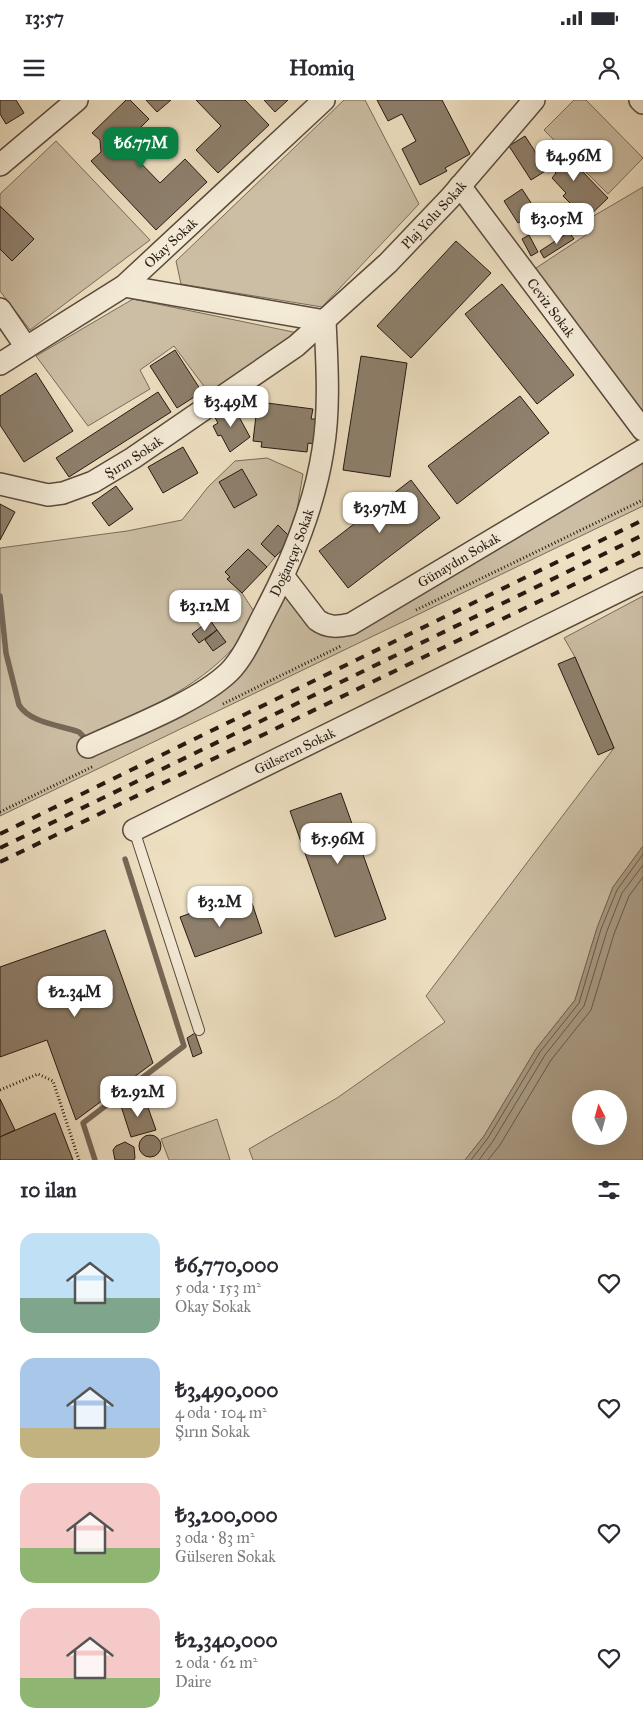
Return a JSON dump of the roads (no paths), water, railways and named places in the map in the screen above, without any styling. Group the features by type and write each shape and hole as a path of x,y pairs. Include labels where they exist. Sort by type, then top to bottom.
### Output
{"street":[{"path":"0,165 77,100"},
{"name":"Okay Sokak","path":"0,364 124,286 324,100"},
{"name":"Plaj Yolu Sokak","path":"325,322 388,263 460,186 534,100"},
{"name":"Ceviz Sokak","path":"460,186 643,430"},
{"path":"124,286 325,322"},
{"path":"0,309 26,347"},
{"name":"Şırın Sokak","path":"0,484 48,495 62,493 93,482 133,458 296,346 325,322"},
{"name":"Doğançay Sokak","path":"93,756 196,696 230,671 241,656 284,576 315,491 324,450 327,359 325,322"},
{"name":"Günaydın Sokak","path":"284,576 317,620 324,625 332,627 351,624 643,450"},
{"name":"Gülseren Sokak","path":"134,830 643,579"}],"lane":[{"name":"Gülseren Sokak","path":"134,830 199,1030"}],"water":[{"path":"643,846 643,1160 465,1160 484,1136 536,1049 575,1000 597,928 613,887"}],"waterway":[{"path":"0,596 6,653 19,705 30,716 38,720 79,732 84,737"},
{"path":"95,1160 83,1123 184,1046 125,859"}],"railway":[{"path":"0,834 643,520"},
{"path":"0,848 643,535"},
{"path":"0,862 643,551"}]}
